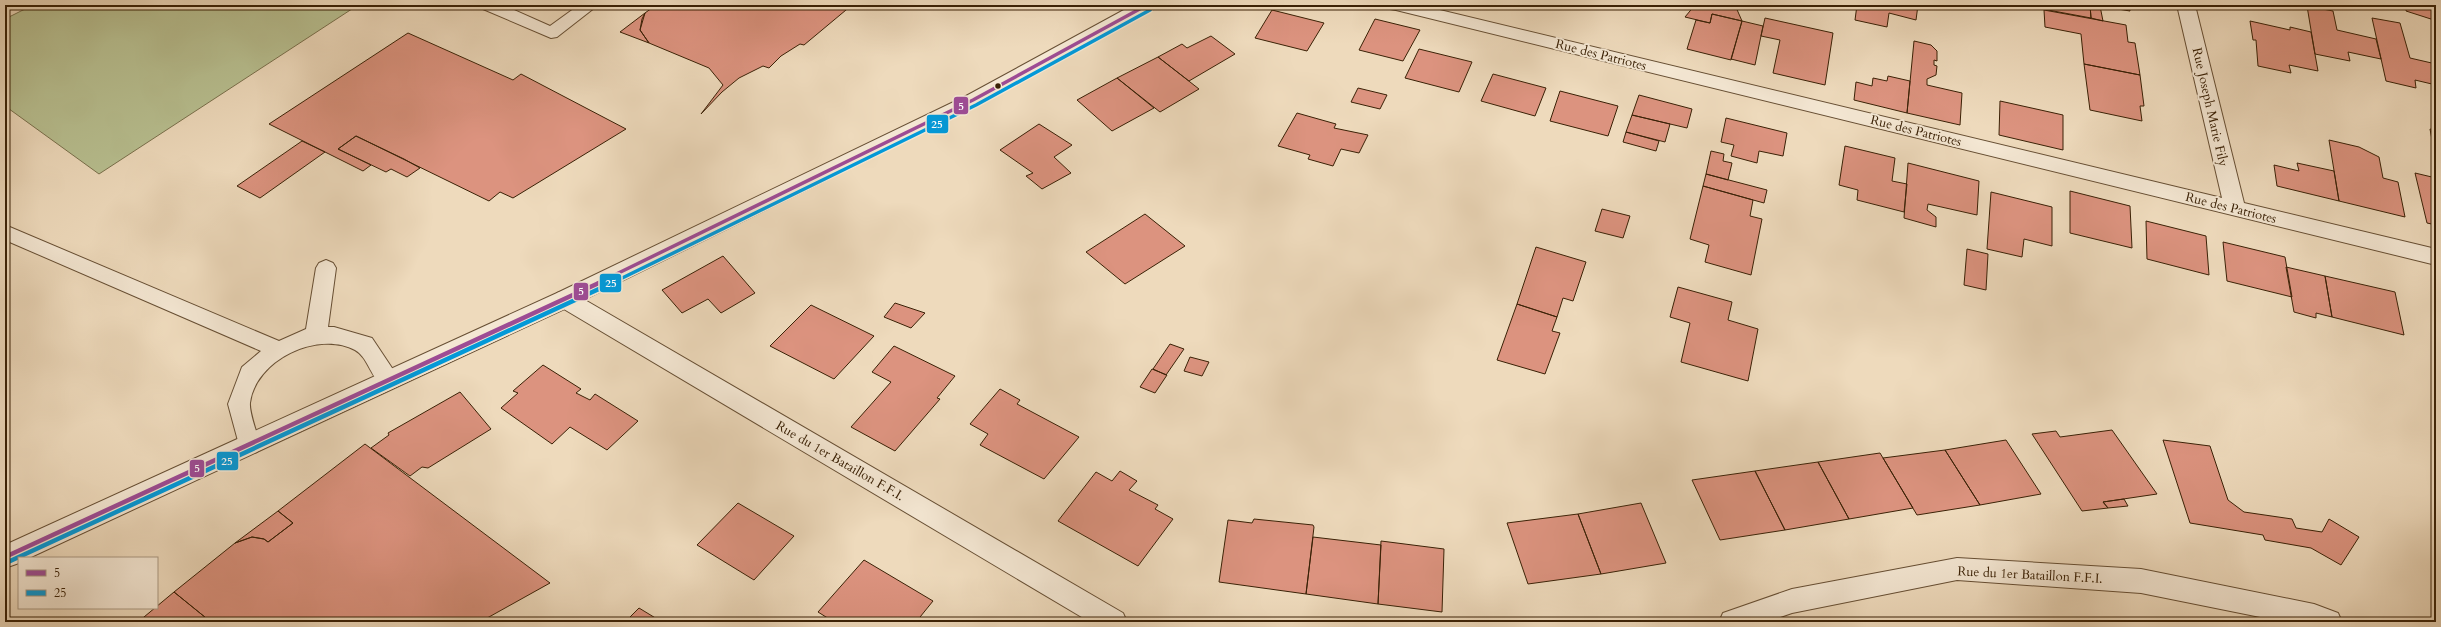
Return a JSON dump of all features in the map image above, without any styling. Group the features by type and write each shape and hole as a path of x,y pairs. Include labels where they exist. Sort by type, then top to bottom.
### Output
{"street":[{"path":"5,557 566,299 973,100 1074,43 1147,5"},
{"name":"Rue des Patriotes","path":"1396,5 2436,257"},
{"name":"Rue Joseph Marie Fily","path":"2186,5 2235,209"},
{"name":"Rue du 1er Bataillon F.F.I.","path":"566,299 1114,622"},
{"name":"Rue du 1er Bataillon F.F.I.","path":"1732,622 1792,601 1957,569 2141,581 2314,616 2329,622"}],"lane":[{"path":"488,5 551,32 590,5"},
{"path":"5,232 280,350"},
{"path":"316,336 326,268"},
{"path":"248,445 239,404 250,373 273,353 307,337 334,335 364,344 389,380"}],"green space":[{"path":"33,5 358,5 99,174 5,106 5,19"}],"building":[{"path":"656,5 852,5 804,45 800,44 781,56 769,68 763,66 739,78 722,92 701,114 723,85 709,68 649,43 640,30 642,19 645,13"},
{"path":"1695,5 1735,5 1742,21 1712,14 1710,23 1685,17"},
{"path":"1857,5 1918,5 1916,20 1889,13 1887,27 1855,20"},
{"path":"2032,5 2090,5 2091,18 2032,7"},
{"path":"2090,5 2100,6 2103,21 2091,18"},
{"path":"2094,5 2129,5 2130,11"},
{"path":"2407,5 2436,5 2434,20 2406,11"},
{"path":"2307,6 2333,11 2337,30 2376,39 2381,59 2348,52 2350,61 2315,54"},
{"path":"1272,10 1324,23 1307,51 1255,38"},
{"path":"2044,10 2126,25 2128,42 2135,43 2140,75 2084,64 2081,34 2045,27"},
{"path":"645,13 640,30 649,43 620,32"},
{"path":"1712,14 1742,21 1731,60 1687,49 1696,20 1710,23"},
{"path":"1765,18 1833,33 1825,85 1773,73 1780,40 1761,36"},
{"path":"2372,18 2400,23 2410,58 2436,64 2436,85 2415,80 2416,88 2386,81"},
{"path":"1375,19 1420,30 1403,61 1359,50"},
{"path":"1742,21 1763,26 1755,65 1731,59"},
{"path":"2250,21 2290,30 2290,27 2311,32 2318,71 2289,65 2291,73 2258,66 2256,40 2253,40"},
{"path":"408,33 513,80 521,74 626,129 513,198 500,192 489,201 356,136 338,149 371,165 363,171 269,124"},
{"path":"1211,36 1235,54 1189,81 1158,57 1182,44 1187,48"},
{"path":"1914,41 1931,45 1937,51 1937,61 1934,60 1934,65 1937,66 1936,75 1927,79 1927,85 1962,93 1960,125 1907,113"},
{"path":"1419,49 1472,62 1459,92 1405,78"},
{"path":"1158,57 1199,89 1160,112 1117,78"},
{"path":"2084,64 2140,75 2144,106 2140,106 2142,121 2090,110"},
{"path":"1493,74 1546,88 1535,116 1481,101"},
{"path":"1888,76 1910,81 1907,113 1854,100 1856,82 1872,86 1873,78 1887,81"},
{"path":"1117,78 1154,108 1112,131 1077,100"},
{"path":"1358,88 1387,95 1380,109 1351,102"},
{"path":"1560,91 1618,106 1608,136 1550,121"},
{"path":"1639,95 1692,109 1687,128 1632,115"},
{"path":"2000,101 2063,115 2063,150 1999,135"},
{"path":"1297,113 1336,124 1334,128 1368,135 1359,153 1341,149 1333,166 1308,159 1310,155 1278,146"},
{"path":"1632,115 1670,124 1665,142 1626,132"},
{"path":"1726,118 1787,133 1783,156 1759,151 1757,163 1731,156 1734,145 1721,142"},
{"path":"1039,124 1072,145 1054,157 1071,173 1042,189 1026,176 1033,173 1000,150"},
{"path":"2430,129 2436,130 2436,156 2435,156"},
{"path":"1626,132 1659,141 1656,151 1623,142"},
{"path":"356,136 420,168 407,177 391,169 386,172 338,149"},
{"path":"2329,140 2359,147 2379,157 2383,178 2398,182 2405,217 2339,201"},
{"path":"302,141 325,152 260,198 237,186"},
{"path":"1845,146 1895,158 1892,181 1907,184 1904,212 1857,200 1858,190 1839,185"},
{"path":"1711,151 1724,154 1723,161 1732,163 1728,180 1706,174"},
{"path":"1908,163 1979,181 1977,215 1928,204 1927,210 1936,217 1936,227 1904,218"},
{"path":"2297,163 2334,171 2339,201 2277,186 2274,165 2299,171"},
{"path":"2415,173 2436,178 2436,225 2427,223"},
{"path":"1706,174 1767,190 1764,203 1703,186"},
{"path":"1703,186 1753,200 1750,216 1762,219 1751,275 1705,262 1709,245 1690,239"},
{"path":"2070,191 2130,206 2132,248 2070,233"},
{"path":"1991,192 2052,207 2052,246 2024,239 2022,257 1987,249"},
{"path":"1602,209 1630,216 1623,238 1595,231"},
{"path":"1145,214 1185,246 1125,284 1086,252"},
{"path":"2146,221 2206,236 2209,275 2147,259"},
{"path":"2223,242 2285,257 2292,297 2227,281"},
{"path":"1536,247 1586,262 1573,301 1563,298 1557,317 1517,304"},
{"path":"1967,249 1988,254 1986,290 1964,285"},
{"path":"723,256 755,293 721,313 708,299 682,313 662,290"},
{"path":"2286,267 2325,276 2332,317 2316,313 2316,318 2294,312"},
{"path":"2325,276 2395,292 2404,335 2332,317"},
{"path":"1678,287 1732,302 1728,320 1758,329 1748,381 1681,362 1690,323 1670,317"},
{"path":"895,303 925,313 911,328 884,317"},
{"path":"1517,304 1557,317 1552,331 1560,333 1545,374 1497,360"},
{"path":"811,305 874,336 834,379 770,346"},
{"path":"1170,344 1184,349 1166,375 1153,369"},
{"path":"894,346 955,376 937,398 940,399 895,451 851,427 891,382 872,372"},
{"path":"1190,357 1209,362 1202,376 1184,371"},
{"path":"543,365 581,389 576,393 590,400 595,394 638,421 607,450 570,427 552,444 501,408 518,393 513,391"},
{"path":"1152,369 1167,375 1155,393 1140,387"},
{"path":"1000,389 1020,400 1017,404 1079,437 1044,479 980,445 988,434 970,424"},
{"path":"460,392 491,429 428,468 422,467 410,476 371,448 389,435 388,433"},
{"path":"2112,430 2157,494 2103,502 2108,508 2082,511 2032,434 2056,431 2060,437"},
{"path":"2006,440 2041,494 1980,505 1945,450"},
{"path":"2163,440 2210,446 2228,500 2244,512 2292,519 2296,528 2322,532 2329,519 2359,537 2341,565 2311,548 2265,540 2263,535 2190,523"},
{"path":"365,444 550,583 480,622 211,622 174,592 235,543 252,537 264,539 268,542 293,523 278,511"},
{"path":"1945,450 1980,505 1917,515 1883,458"},
{"path":"1880,453 1913,508 1849,519 1818,462"},
{"path":"1818,462 1849,519 1785,530 1755,471"},
{"path":"1120,471 1137,481 1129,490 1158,505 1155,509 1173,519 1138,566 1058,521 1096,472 1112,481"},
{"path":"1755,471 1785,530 1720,540 1692,480"},
{"path":"2124,499 2128,506 2108,508 2103,502"},
{"path":"738,503 794,536 754,580 697,545"},
{"path":"1641,503 1666,563 1601,574 1578,514"},
{"path":"278,511 293,523 268,542 264,539 252,537 235,543"},
{"path":"1578,514 1601,574 1528,584 1507,523"},
{"path":"1254,519 1313,525 1306,594 1219,582 1228,520 1252,523"},
{"path":"1313,537 1381,545 1378,604 1306,594"},
{"path":"1381,541 1444,549 1442,612 1378,604"},
{"path":"864,560 933,601 916,622 834,622 818,612"},
{"path":"174,592 211,622 138,622 154,609 158,609 158,605"},
{"path":"639,608 662,622 625,622"}],"transit line":[{"name":"5","path":"5,557 565,299 973,100 1147,5"},
{"name":"25","path":"19,557 568,304 976,105 1150,10"},
{"name":"25","path":"8,562 18,557"}]}
